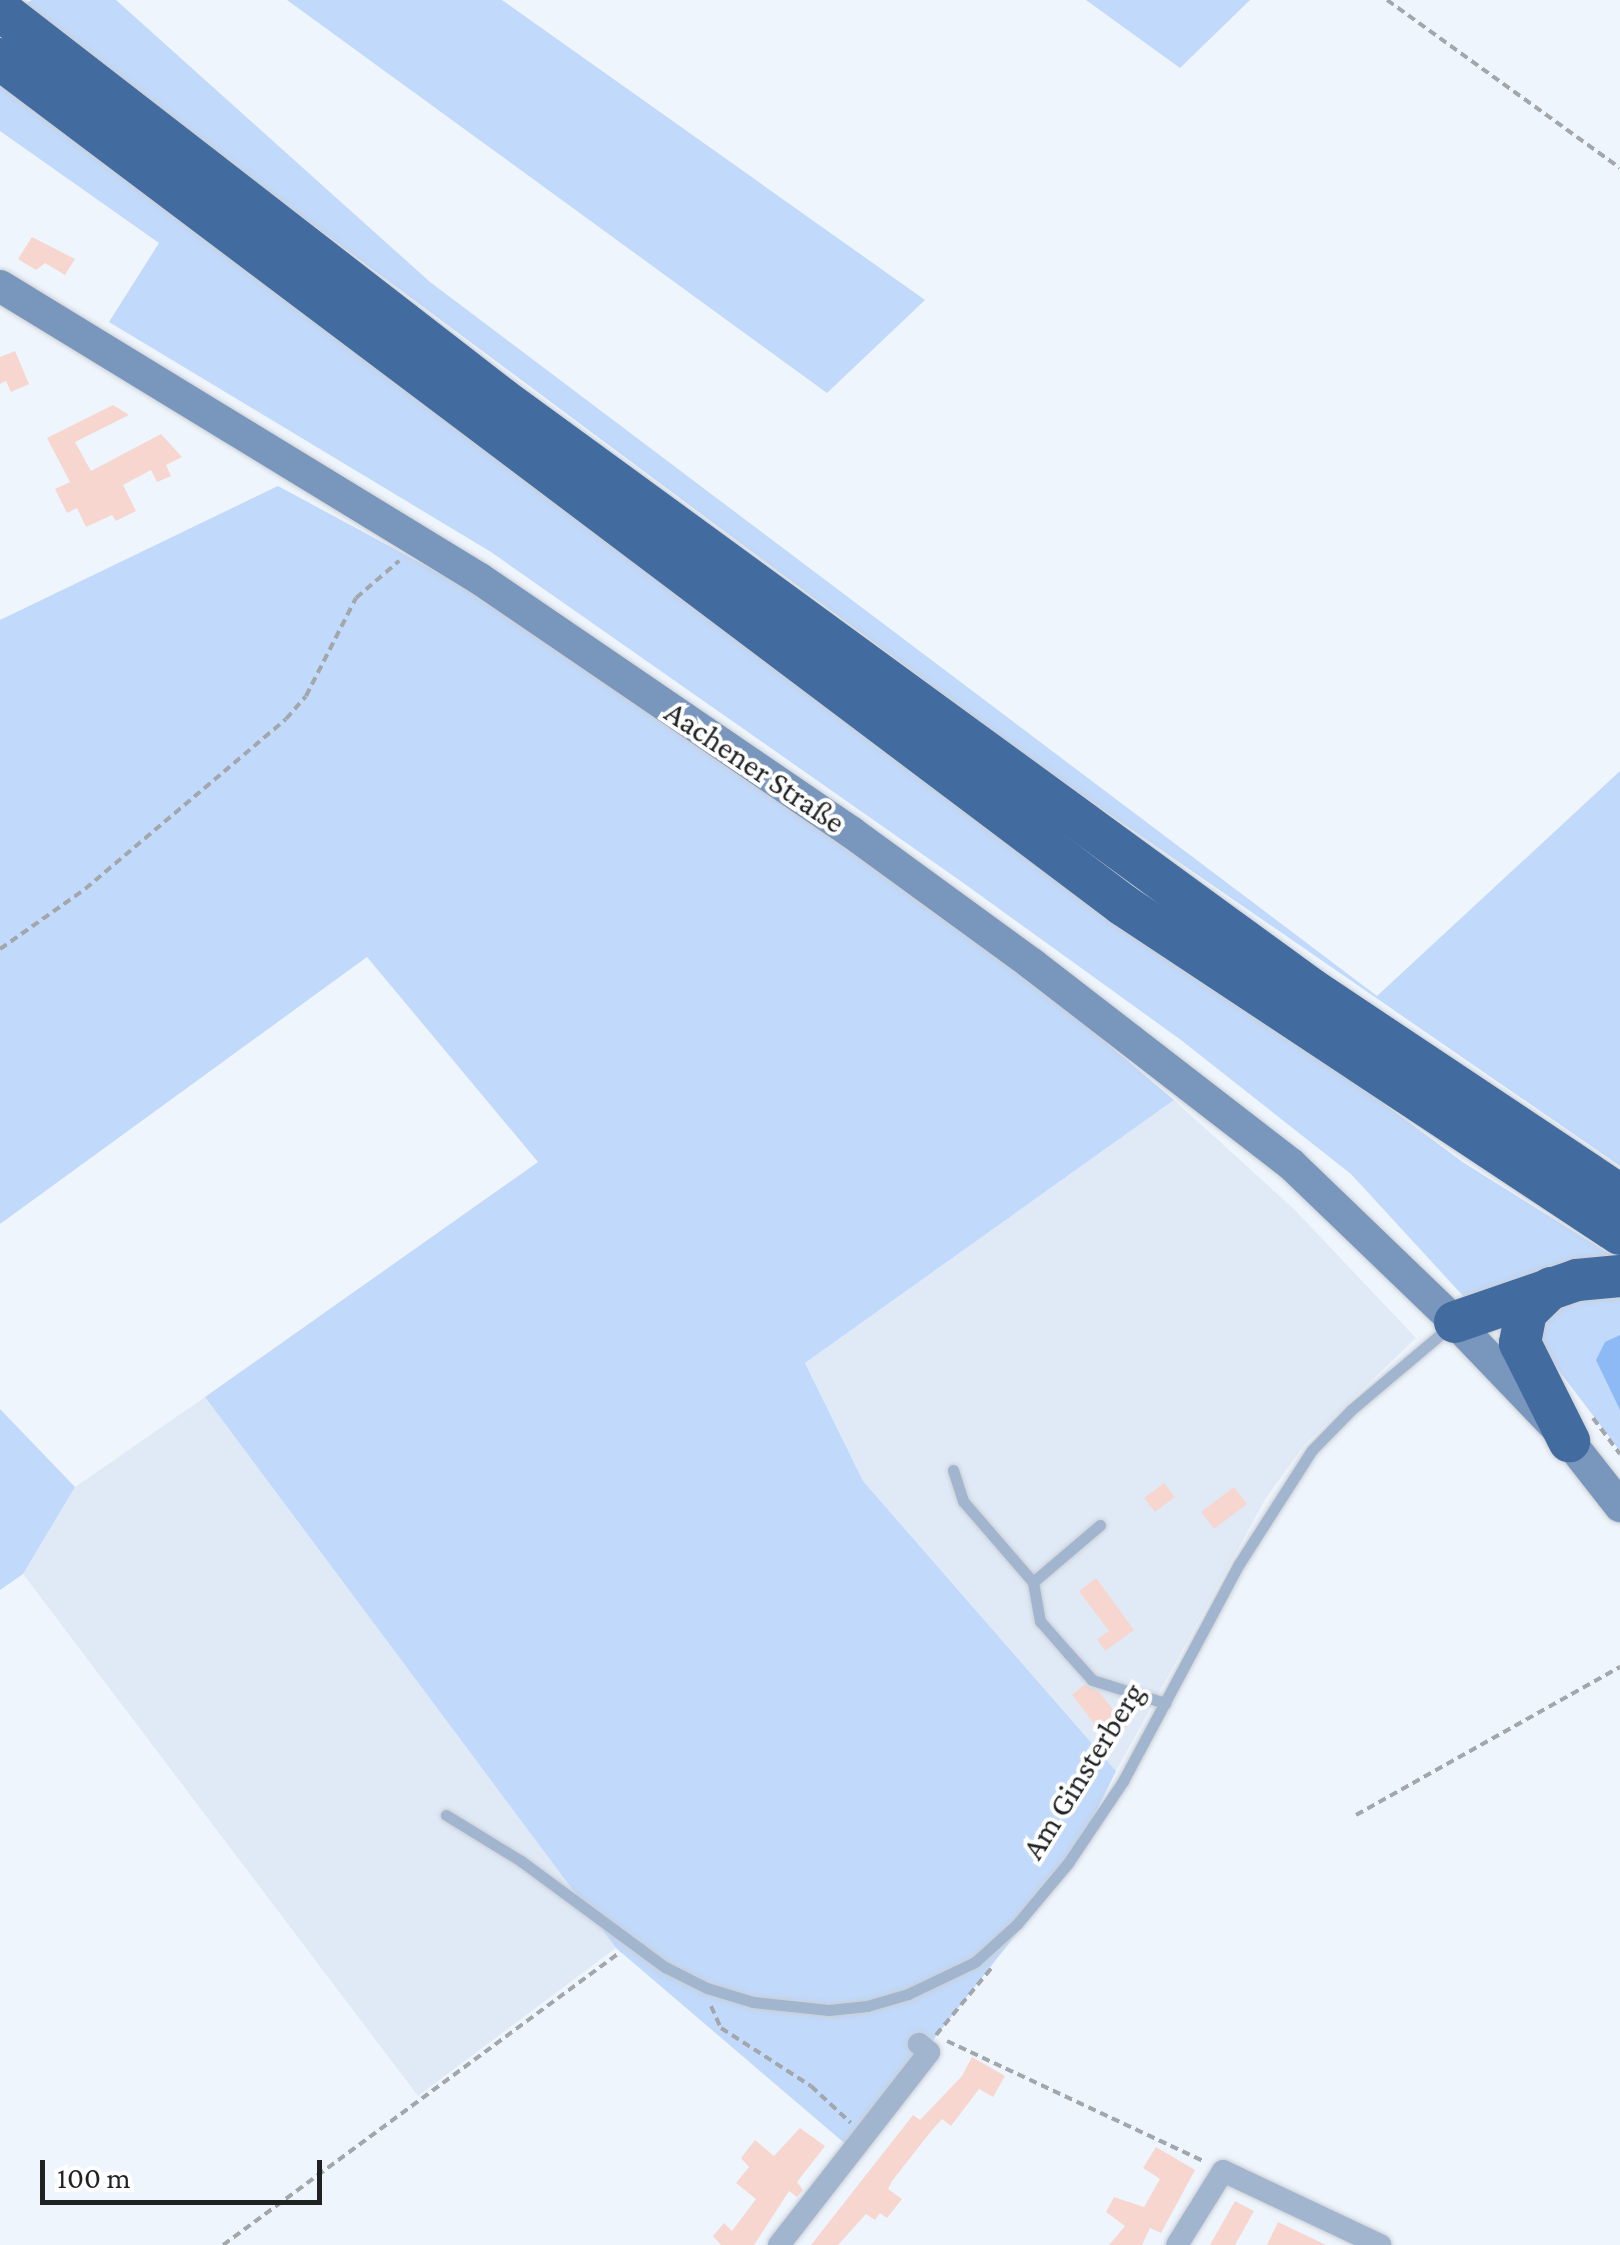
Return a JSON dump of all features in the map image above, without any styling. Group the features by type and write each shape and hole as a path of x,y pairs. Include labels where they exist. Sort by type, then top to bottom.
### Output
{"highway":[{"path":"0,10 502,399 1312,989 1620,1195"},
{"path":"0,59 1123,905 1620,1234"},
{"path":"1455,1322 1551,1288 1590,1278 1620,1276"},
{"path":"1551,1288 1526,1312 1520,1344 1569,1441"}],"main road":[{"name":"Aachener Straße","path":"0,286 415,538 852,832 1063,987 1291,1164 1455,1322 1569,1441 1620,1506"}],"street":[{"path":"779,2245 929,2052 919,2044"},
{"path":"1178,2245 1223,2171 1380,2245"}],"lane":[{"name":"Am Ginsterberg","path":"446,1815 520,1860 634,1945 707,1988 789,2007 829,2010 866,2006 908,1994 975,1962 1068,1863 1123,1781 1239,1564 1312,1450 1351,1410 1455,1322"},
{"path":"953,1470 962,1501 1033,1582 1040,1621 1092,1680 1165,1703"},
{"path":"1033,1582 1100,1525"}],"path":[{"path":"1387,0 1620,168"},
{"path":"0,948 85,889 286,720 306,696 356,598 394,566 415,538"},
{"path":"1356,1815 1620,1667"},
{"path":"222,2245 634,1945"},
{"path":"919,2044 940,2034 992,1970 991,1949"},
{"path":"707,1988 722,2028 811,2086 865,2136"},
{"path":"919,2044 942,2039 1223,2171"}],"shaded area":[{"path":"32,0 116,0 430,282 1377,996 1620,771 1620,1166 1041,767 19,6"},
{"path":"287,0 502,0 925,300 827,393"},
{"path":"1086,0 1250,0 1180,68"},
{"path":"0,82 1464,1163 1613,1256 1465,1298 1351,1174 1181,1040 962,882 491,552 109,322 159,243 0,131"},
{"path":"278,486 493,602 629,690 1057,1001 1174,1100 805,1363 863,1481 1116,1771 1068,1868 849,2147 616,1948 205,1397 538,1162 367,957 0,1224 0,620"},
{"path":"1174,1100 1294,1209 1416,1338 1305,1444 1266,1498 1116,1771 863,1481 805,1363"},
{"path":"1620,1293 1620,1451 1531,1334 1547,1305"},
{"path":"205,1397 616,1948 418,2096 23,1574 75,1487"},
{"path":"0,1409 75,1487 23,1574 0,1590"}],"water":[{"path":"1620,1335 1620,1410 1596,1360 1605,1342"}],"building":[{"path":"32,237 75,259 65,275 45,263 36,270 18,259"},
{"path":"15,351 29,384 11,392 6,381 0,384 0,357"},
{"path":"113,405 129,415 75,442 91,471 161,434 182,457 166,465 171,476 157,482 151,470 123,485 136,511 116,521 112,515 86,527 77,508 67,513 55,489 70,482 47,438"},
{"path":"1164,1483 1175,1497 1155,1512 1144,1498"},
{"path":"1234,1487 1247,1504 1214,1529 1201,1512"},
{"path":"1096,1578 1134,1630 1105,1651 1097,1639 1109,1631 1079,1591"},
{"path":"1084,1685 1099,1692 1127,1727 1108,1742 1072,1695"},
{"path":"972,2057 1005,2076 993,2097 979,2089 951,2126 942,2119 932,2130 892,2181 888,2189 902,2199 887,2218 880,2213 875,2220 866,2214 838,2245 811,2245 913,2115 920,2120 962,2076"},
{"path":"800,2128 825,2146 797,2182 803,2190 797,2197 789,2191 754,2245 721,2245 713,2236 724,2223 732,2231 756,2199 736,2183 749,2167 741,2158 755,2140 774,2156"},
{"path":"1156,2147 1195,2170 1161,2233 1150,2228 1142,2245 1109,2245 1125,2226 1106,2212 1114,2197 1144,2207 1160,2179 1143,2168"},
{"path":"1235,2201 1254,2211 1235,2245 1210,2245"},
{"path":"1278,2222 1326,2245 1267,2245"}]}
